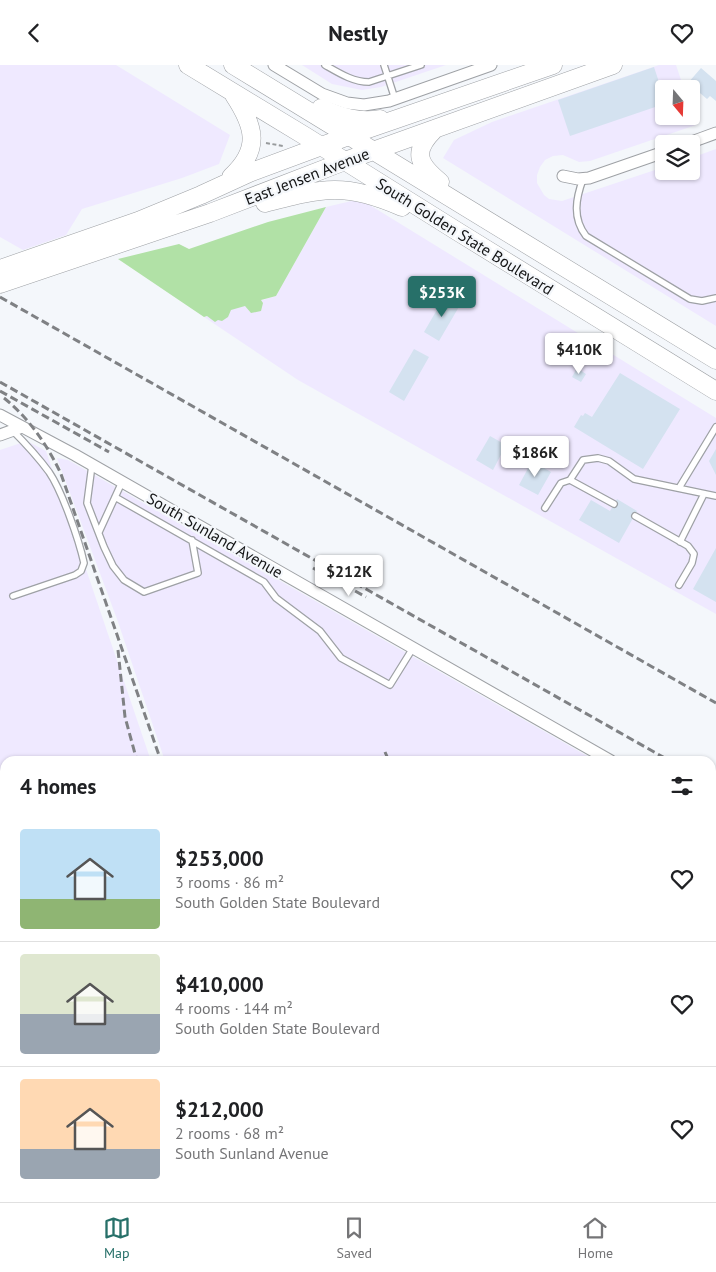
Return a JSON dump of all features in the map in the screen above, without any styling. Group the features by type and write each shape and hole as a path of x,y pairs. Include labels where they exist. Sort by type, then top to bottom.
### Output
{"main road":[{"name":"South Golden State Boulevard","path":"188,65 716,391"},
{"name":"East Jensen Avenue","path":"0,269 176,206 224,184 350,135 553,65"},
{"path":"484,112 517,89 585,65"},
{"name":"East Jensen Avenue","path":"0,284 154,233 345,161 613,65"},
{"name":"South Golden State Boulevard","path":"240,69 716,359"},
{"path":"240,69 328,111 351,119 375,119 427,108"},
{"path":"224,184 242,167 248,158 252,137 249,122 242,106 232,92"},
{"path":"434,130 422,143 420,149 420,156 424,167 477,213"},
{"path":"154,233 304,193 336,189 358,191 390,201 460,233"}],"street":[{"path":"274,65 322,95 347,103 370,105 395,99 486,66"},
{"path":"700,139 716,133"},
{"path":"563,176 583,179 655,155"},
{"name":"South Sunland Avenue","path":"0,415 17,429 92,465 602,756"},
{"path":"0,435 17,429"}],"lane":[{"path":"325,65 341,75 362,82 369,82 421,65"},
{"path":"384,65 395,99"},
{"path":"583,179 577,194 576,205 578,221 586,235 690,299 702,301 716,298"},
{"path":"679,488 716,427"},
{"path":"13,596 75,575 84,567 69,519 52,478 17,429"},
{"path":"545,508 561,483 570,479 584,460 598,458 609,461 634,479 716,495"},
{"path":"92,465 87,503 113,566 124,580 144,591 198,573 192,540"},
{"path":"570,479 614,504"},
{"path":"99,532 122,482"},
{"path":"680,542 704,494"},
{"path":"115,497 264,582 276,598 320,631 341,658 390,685 412,648"},
{"path":"635,516 688,546 694,554 692,563 679,585"}],"path":[{"path":"258,142 284,146"}],"shaded area":[{"path":"0,65 116,65 230,135 219,164 182,178 82,209 66,235 23,250 0,237"},
{"path":"302,65 446,65 381,87 362,90 332,84"},
{"path":"659,65 676,65 681,80 655,80 655,125 696,125 667,135 655,135 655,139 590,161 579,162 563,155 553,156 545,160 540,167 537,183 544,195 549,199 562,201 655,170 655,180 700,180 700,155 716,149 716,326 443,158 454,140 492,122"},
{"path":"360,199 716,418 716,614 298,380 204,317 276,296 326,207"},
{"path":"27,441 46,451 149,756 0,756 0,450"},
{"path":"57,458 68,460 587,756 163,756 117,619"}],"green space":[{"path":"326,207 276,296 261,300 263,303 261,311 251,313 245,306 231,310 228,317 222,321 218,320 215,322 207,316 204,317 118,259 179,244 189,249 268,222"}],"building":[{"path":"654,67 658,80 655,80 655,107 570,136 558,100"},
{"path":"701,68 716,81 716,101 710,96 707,99 700,93 700,80 691,80"},
{"path":"445,296 460,305 439,341 424,332"},
{"path":"414,349 429,357 404,401 389,392"},
{"path":"577,368 586,374 581,382 572,377"},
{"path":"620,373 680,409 643,469 574,427 581,415 583,416 585,413 592,417"},
{"path":"490,436 506,445 493,470 476,460"},
{"path":"716,449 716,475 709,461"},
{"path":"532,461 551,472 538,495 519,485"},
{"path":"617,499 637,511 619,543 579,520 591,500 610,511"},
{"path":"716,548 716,602 693,589"}],"railway":[{"path":"0,297 716,703"},
{"path":"0,382 661,756"},
{"path":"0,391 109,452"},
{"path":"4,398 22,414 37,433 61,474 159,756"},
{"path":"313,568 366,597"},
{"path":"118,650 125,717 136,756"},
{"path":"385,752 387,756"}]}
